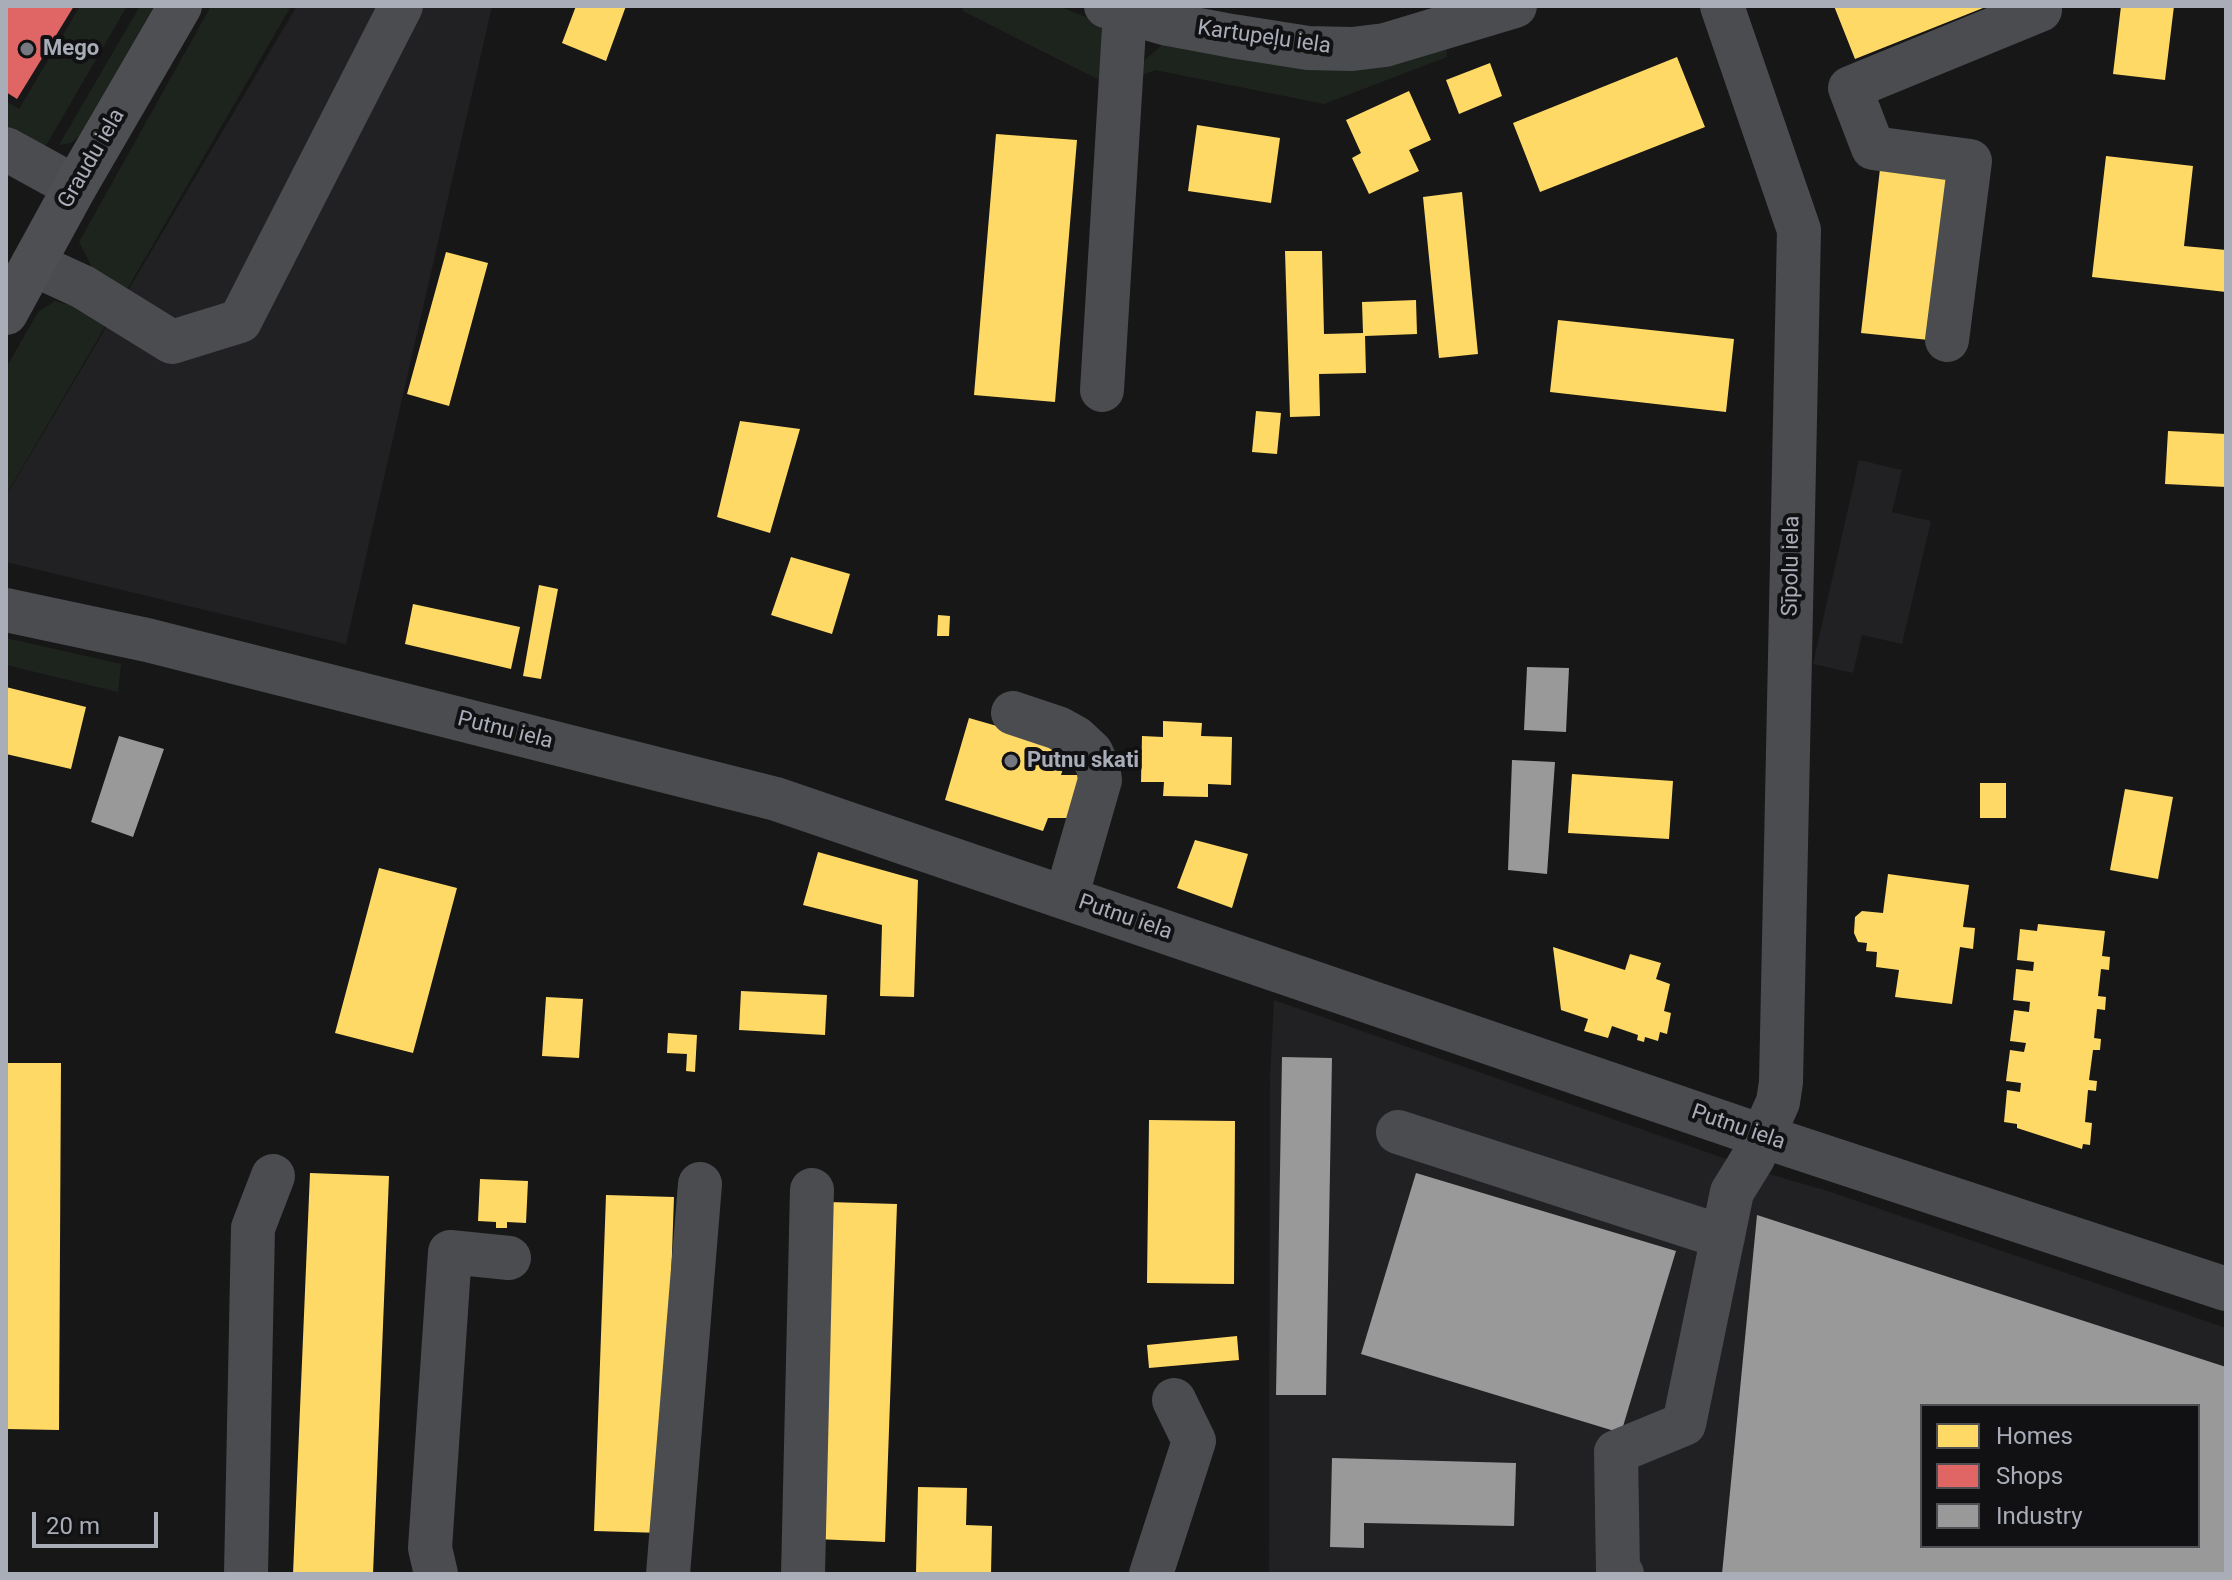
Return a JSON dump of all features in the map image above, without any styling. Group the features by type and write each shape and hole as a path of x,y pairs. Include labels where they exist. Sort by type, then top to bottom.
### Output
{"main road":[{"name":"Graudu iela","path":"6,313 180,6"}],"street":[{"path":"33,264 83,287 172,342 240,321 401,6"},
{"name":"Kartupeļu iela","path":"1116,9 1168,24 1232,36 1308,48 1352,49 1385,45 1515,6"},
{"name":"Sīpolu iela","path":"1622,1574 1618,1570 1616,1452 1684,1424 1732,1192 1778,1102 1781,1082 1799,230 1722,6"},
{"path":"1947,340 1970,161 1873,148 1850,88 2040,10 2040,6"},
{"path":"1102,390 1116,9"},
{"path":"6,149 75,187"},
{"name":"Putnu iela","path":"6,610 147,640 776,799 1762,1136 2226,1289"},
{"path":"1013,713 1058,728 1076,738 1091,752 1098,767 1100,780 1066,898"},
{"path":"1398,1132 1723,1237"},
{"path":"246,1574 253,1228 273,1176"},
{"path":"668,1574 700,1184"},
{"path":"803,1574 812,1190"},
{"path":"436,1574 430,1548 450,1252 509,1258"},
{"path":"1151,1574 1194,1441 1174,1400"}],"shaded area":[{"path":"80,6 127,6 44,149 6,129 6,101 19,109"},
{"path":"140,6 154,6 79,136 71,143 59,145"},
{"path":"211,6 291,6 122,298 102,287 79,242"},
{"path":"297,6 492,6 346,644 6,562 6,496"},
{"path":"963,6 1058,6 1114,28 1107,84 963,11"},
{"path":"1446,44 1447,57 1324,104 1155,70 1135,78 1145,60 1162,45"},
{"path":"55,301 81,308 106,325 6,495 6,368 38,312"},
{"path":"1859,460 1902,470 1892,512 1931,521 1902,644 1862,635 1853,673 1813,664"},
{"path":"6,638 121,664 118,692 6,665"},
{"path":"1274,1000 1769,1174 1828,1191 2226,1328 2226,1574 1269,1574 1270,1077"}],"building: Homes":[{"path":"576,6 626,6 606,61 562,43"},
{"path":"1834,6 1988,6 1855,59"},
{"path":"2121,6 2174,6 2165,80 2113,74"},
{"path":"1677,57 1705,127 1540,192 1513,123"},
{"path":"1490,63 1502,96 1459,114 1446,80"},
{"path":"1409,91 1431,140 1409,150 1419,171 1369,194 1352,158 1361,153 1346,120"},
{"path":"1197,125 1280,138 1271,203 1188,191"},
{"path":"996,134 1077,140 1055,402 974,395"},
{"path":"2106,156 2193,166 2184,246 2226,250 2226,292 2092,277"},
{"path":"1880,169 1948,176 1929,340 1861,333"},
{"path":"1462,192 1478,354 1439,358 1423,197"},
{"path":"1285,251 1322,251 1324,334 1363,333 1362,302 1416,300 1417,334 1365,336 1366,373 1319,374 1320,416 1290,417"},
{"path":"446,252 488,263 449,406 407,394"},
{"path":"1558,320 1734,339 1726,412 1550,392"},
{"path":"1256,411 1281,413 1277,454 1252,452"},
{"path":"740,421 800,429 770,533 717,517"},
{"path":"2168,431 2226,434 2226,487 2165,484"},
{"path":"791,557 850,574 832,634 771,615"},
{"path":"539,585 558,589 541,679 523,676"},
{"path":"413,604 520,627 511,669 405,644"},
{"path":"938,615 950,616 949,636 937,636"},
{"path":"6,687 86,707 71,769 6,754"},
{"name":"Putnu skati","path":"969,718 1070,747 1061,775 1081,775 1080,818 1048,818 1043,831 945,800"},
{"path":"1163,721 1202,723 1201,736 1232,737 1231,785 1208,784 1208,797 1163,796 1164,782 1141,782 1142,736 1163,737"},
{"path":"1572,774 1673,781 1669,839 1568,833"},
{"path":"1980,783 2006,783 2006,818 1980,818"},
{"path":"2125,789 2173,797 2158,879 2110,870"},
{"path":"1195,840 1248,854 1232,908 1177,888"},
{"path":"818,852 918,880 914,997 880,996 882,925 803,905"},
{"path":"379,868 457,888 413,1053 335,1033"},
{"path":"1888,874 1969,885 1963,927 1975,928 1973,949 1960,947 1952,1004 1895,997 1899,970 1876,967 1877,952 1866,951 1867,943 1858,942 1854,933 1855,917 1862,911 1883,913"},
{"path":"2038,924 2105,931 2102,956 2110,957 2109,970 2101,969 2098,996 2106,997 2105,1010 2097,1009 2094,1038 2101,1039 2100,1050 2093,1050 2089,1080 2097,1081 2096,1091 2088,1090 2085,1122 2092,1123 2090,1145 2083,1144 2082,1149 2004,1122 2007,1090 2020,1092 2021,1083 2006,1081 2010,1050 2024,1052 2026,1043 2010,1041 2014,1010 2029,1012 2030,1002 2013,1000 2016,969 2033,971 2034,962 2017,960 2020,929 2037,931"},
{"path":"1553,947 1625,970 1630,954 1661,963 1656,979 1670,984 1664,1011 1671,1013 1667,1034 1660,1032 1658,1041 1645,1037 1644,1042 1637,1040 1638,1035 1612,1026 1608,1038 1584,1031 1588,1019 1561,1010"},
{"path":"741,991 827,995 825,1035 739,1030"},
{"path":"546,997 583,999 579,1058 542,1056"},
{"path":"668,1033 697,1035 695,1072 686,1071 687,1054 667,1053"},
{"path":"6,1063 61,1063 59,1430 6,1429"},
{"path":"1149,1120 1235,1121 1234,1284 1147,1283"},
{"path":"310,1173 389,1176 373,1574 293,1574"},
{"path":"480,1179 528,1181 526,1223 507,1222 507,1228 496,1228 496,1222 478,1221"},
{"path":"606,1195 674,1197 662,1533 594,1531"},
{"path":"828,1202 897,1204 885,1542 816,1539"},
{"path":"1237,1336 1239,1360 1149,1368 1147,1345"},
{"path":"918,1487 967,1488 966,1525 992,1526 991,1574 916,1573"}],"building: Shops":[{"name":"Mego","path":"6,6 74,6 17,99 6,92"}],"building: Industry":[{"path":"1527,667 1569,668 1566,732 1524,730"},
{"path":"119,736 164,749 133,837 91,822"},
{"path":"1512,760 1555,762 1547,874 1508,870"},
{"path":"1282,1057 1332,1058 1326,1395 1276,1395"},
{"path":"1416,1173 1676,1251 1621,1433 1361,1354"},
{"path":"1757,1215 2226,1367 2226,1574 1722,1574"},
{"path":"1332,1458 1516,1463 1514,1526 1364,1523 1364,1548 1330,1547"}],"place":[{"name":"Mego","path":"27,49"},
{"name":"Putnu skati","path":"1011,761"}]}
